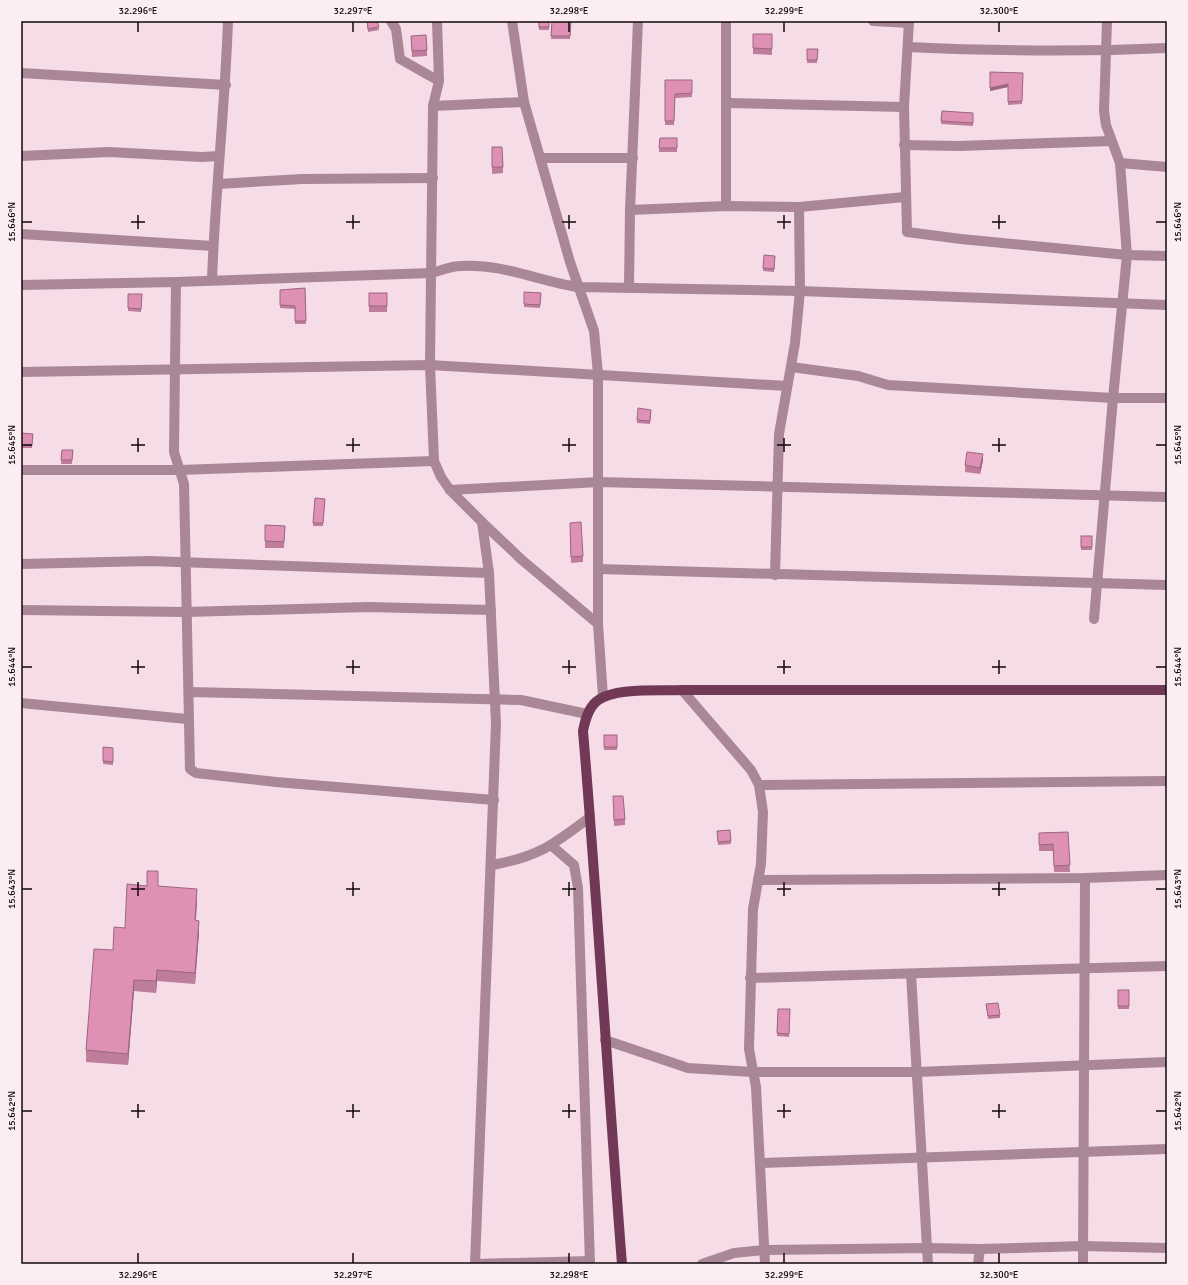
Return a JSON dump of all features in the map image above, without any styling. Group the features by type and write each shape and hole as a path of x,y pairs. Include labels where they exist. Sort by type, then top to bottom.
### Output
{"main road":[{"path":"622,1264 583,732 587,714 596,701 603,697 620,692 682,690 1167,690"}],"street":[{"path":"212,280 213,246 226,85 228,21"},
{"path":"391,21 396,29 400,59 439,81"},
{"path":"437,21 439,81 433,106 430,365 434,461 441,477 450,490 482,522 527,564 598,624"},
{"path":"512,21 524,102 578,287 594,331 598,374 598,624 603,697"},
{"path":"629,287 630,210 638,21"},
{"path":"726,21 726,206"},
{"path":"874,21 909,22 904,107 904,145 906,230 910,234 1127,255 1167,256"},
{"path":"1094,619 1104,494 1127,255 1120,163 1111,141 1104,111 1107,21"},
{"path":"908,47 993,51 1167,48"},
{"path":"21,73 226,85"},
{"path":"433,106 524,102"},
{"path":"726,103 904,107"},
{"path":"904,145 959,146 1111,141"},
{"path":"21,156 109,152 202,157 220,156"},
{"path":"541,158 633,158"},
{"path":"1120,163 1167,167"},
{"path":"218,184 302,179 433,178"},
{"path":"630,210 726,206 799,207 905,197"},
{"path":"775,575 779,434 800,291 799,207"},
{"path":"21,234 213,246"},
{"path":"21,285 176,282 431,273 459,266 488,266 558,284 578,287 800,291 1123,302 1167,305"},
{"path":"176,282 174,452 184,484 184,563 189,692 187,719 189,766 192,772 276,782 494,800"},
{"path":"21,372 175,368 430,365 787,386"},
{"path":"790,367 858,376 888,385 1113,398 1167,398"},
{"path":"21,470 180,470 434,461"},
{"path":"450,490 599,482 1104,494 1167,497"},
{"path":"482,522 489,573 496,699 492,866 484,1018 475,1264 590,1262 578,888 574,866 552,846"},
{"path":"21,564 150,561 489,573"},
{"path":"599,569 1167,585"},
{"path":"21,610 187,612 368,607 491,610"},
{"path":"682,690 751,770 759,785 763,812 762,853 753,909 749,1049 756,1087 762,1163 765,1264"},
{"path":"189,692 496,699 540,704 587,714"},
{"path":"21,703 187,719"},
{"path":"759,785 1167,781"},
{"path":"492,866 532,856 552,846 590,817"},
{"path":"758,880 1085,878 1167,875"},
{"path":"1083,1264 1083,969 1085,878"},
{"path":"750,978 1167,966"},
{"path":"911,974 928,1264"},
{"path":"605,1040 688,1068 753,1072 917,1072 1167,1062"},
{"path":"762,1163 1167,1150"},
{"path":"702,1264 734,1253 765,1250 927,1248 980,1249 1083,1246 1167,1248"},
{"path":"978,1264 980,1249"}],"building":[{"path":"367,21 377,21 379,27 368,29"},
{"path":"539,21 549,21 549,27 539,27"},
{"path":"552,21 571,21 570,36 551,36"},
{"path":"753,34 772,34 772,49 753,48"},
{"path":"426,35 427,50 412,51 411,36"},
{"path":"807,49 818,49 817,60 807,60"},
{"path":"990,72 1023,73 1022,101 1008,102 1008,84 990,88"},
{"path":"665,80 692,80 692,93 675,94 674,121 665,121"},
{"path":"942,111 973,113 973,123 941,121"},
{"path":"660,138 677,138 677,148 659,148"},
{"path":"492,147 502,147 503,167 492,167"},
{"path":"764,255 775,256 774,269 763,268"},
{"path":"305,288 306,321 295,321 295,306 280,305 280,290"},
{"path":"524,292 541,293 540,305 524,304"},
{"path":"369,293 387,293 387,306 369,306"},
{"path":"128,294 142,294 141,309 128,308"},
{"path":"638,408 651,410 650,421 637,420"},
{"path":"21,433 33,434 32,445 21,445"},
{"path":"62,450 73,450 72,460 61,460"},
{"path":"967,452 983,454 980,468 965,465"},
{"path":"315,498 325,499 323,523 313,523"},
{"path":"581,522 583,556 571,557 570,523"},
{"path":"265,525 285,526 284,542 265,541"},
{"path":"1081,536 1092,536 1092,547 1081,547"},
{"path":"604,735 617,735 617,747 604,747"},
{"path":"103,747 113,748 113,762 103,761"},
{"path":"613,796 623,796 625,819 614,820"},
{"path":"730,830 731,841 718,842 717,831"},
{"path":"1068,832 1070,865 1054,866 1053,844 1039,845 1039,833"},
{"path":"147,871 158,871 158,886 197,889 195,920 199,921 195,973 157,970 156,981 134,980 128,1054 86,1050 94,949 113,950 114,927 125,928 127,884 147,886"},
{"path":"1118,990 1129,990 1129,1006 1118,1006"},
{"path":"998,1003 1000,1015 988,1016 986,1004"},
{"path":"778,1009 790,1009 789,1034 777,1033"}]}
